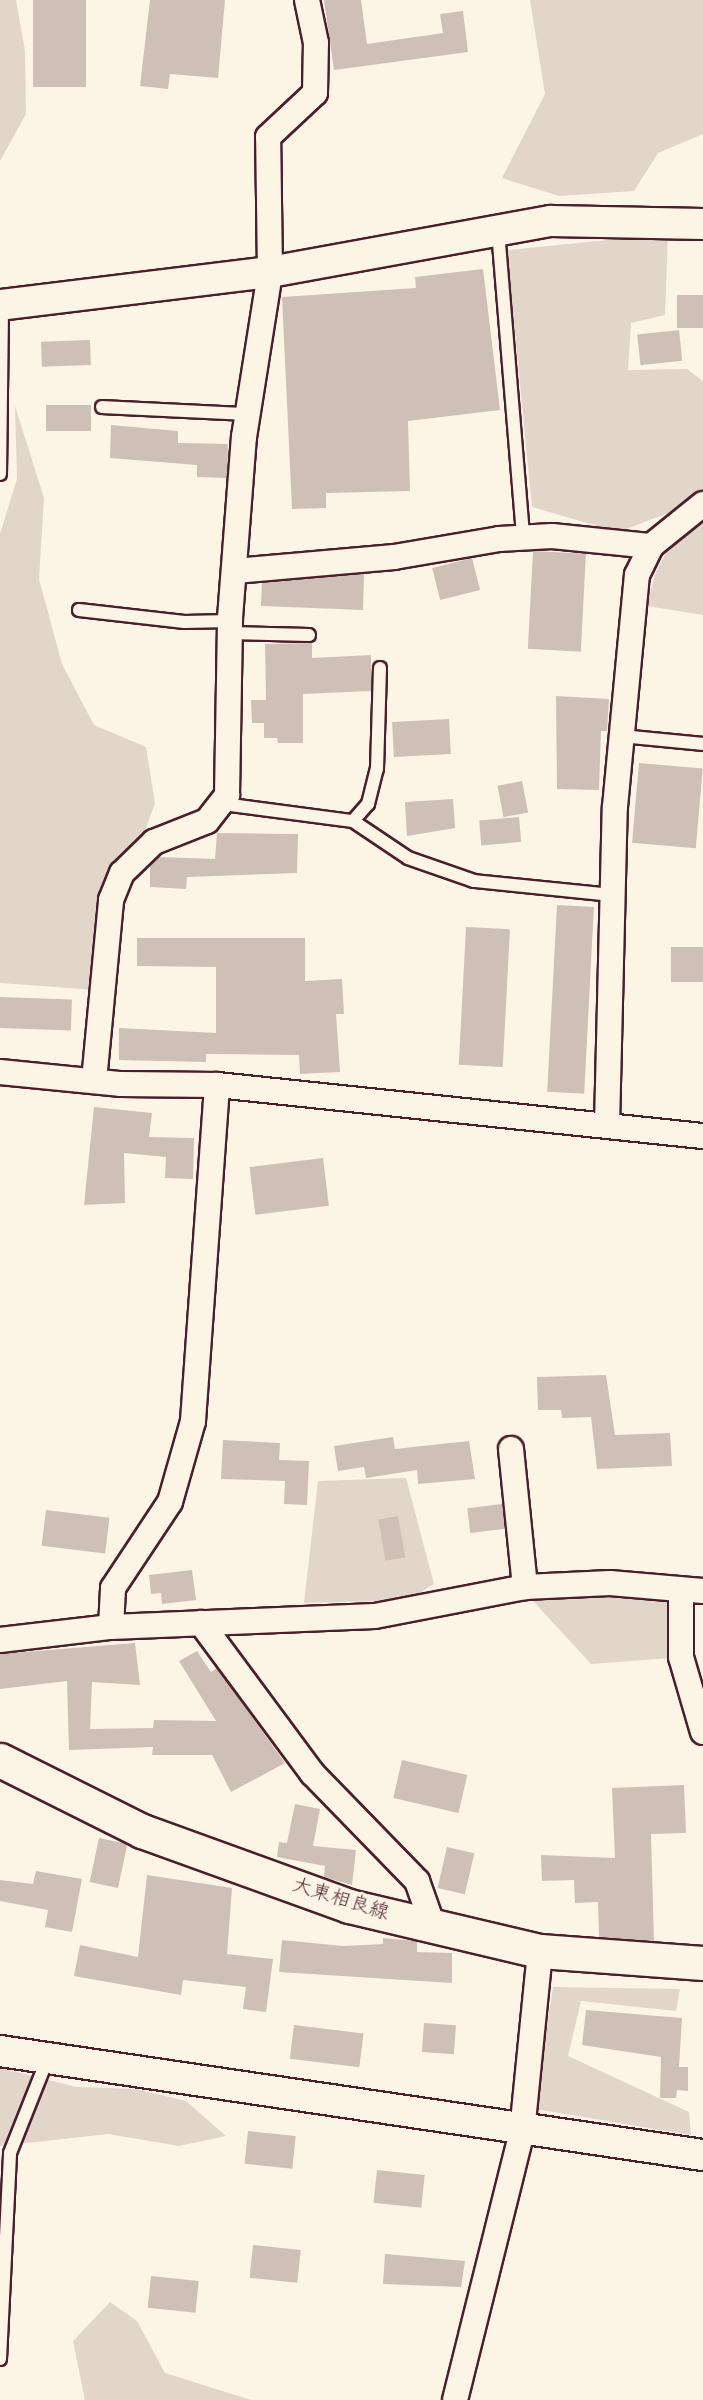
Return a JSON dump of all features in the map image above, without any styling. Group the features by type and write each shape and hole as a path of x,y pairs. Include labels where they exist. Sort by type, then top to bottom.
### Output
{"main road":[{"name":"大東相良線","path":"0,1760 142,1831 273,1881 434,1929 540,1951 703,1963"}],"street":[{"path":"94,1082 111,900 122,873 154,842 207,821 223,804 230,627 247,414 270,272 268,137 315,93 316,43 307,0"},
{"path":"1,306 270,272 551,221 703,224"},
{"path":"607,1125 613,895 622,736 637,575 651,546 703,504"},
{"path":"235,571 394,557 523,537 651,546"},
{"path":"0,1072 94,1082 217,1085 703,1136"},
{"path":"111,1627 114,1588 170,1502 193,1420 217,1085"},
{"path":"510,1449 525,1587"},
{"path":"0,1640 111,1627 375,1616 525,1587 609,1583 692,1591 681,1657 703,1732"},
{"path":"201,1623 312,1773 417,1881 434,1929"},
{"path":"455,2400 522,2132 540,1951"},
{"path":"0,2051 522,2132 703,2155"}],"lane":[{"path":"498,230 523,537"},
{"path":"0,474 1,306"},
{"path":"102,407 247,414"},
{"path":"80,610 309,635"},
{"path":"353,821 368,804 377,769 380,668"},
{"path":"622,736 703,744"},
{"path":"223,804 353,821 408,858 474,881 613,895"},
{"path":"0,2359 10,2153 47,2060"}],"shaded area":[{"path":"0,0 16,0 25,51 26,114 0,161"},
{"path":"530,0 703,0 703,134 658,153 634,191 559,196 502,178 545,94"},
{"path":"668,234 665,315 631,323 628,370 687,369 703,381 703,500 618,532 532,507 507,250"},
{"path":"15,406 44,498 39,579 62,664 94,725 146,747 155,803 108,932 96,990 0,983 0,534 17,479"},
{"path":"703,509 703,615 647,606 655,574 686,515"},
{"path":"406,1478 434,1584 408,1600 304,1603 318,1481"},
{"path":"597,1591 676,1602 671,1658 591,1664 533,1601"},
{"path":"553,1987 680,1989 676,2011 581,2001 568,2056 689,2112 691,2135 535,2109"},
{"path":"0,2068 77,2087 136,2089 186,2101 226,2136 179,2146 108,2134 0,2146"},
{"path":"110,2302 137,2321 165,2373 251,2400 85,2400 73,2341"}],"building":[{"path":"33,0 86,0 86,87 33,87"},
{"path":"150,0 225,0 218,78 170,74 168,89 140,86"},
{"path":"324,0 361,0 367,44 443,33 440,14 463,11 468,52 334,70"},
{"path":"483,269 500,410 408,421 410,491 326,493 326,508 292,509 282,297 416,288 415,277"},
{"path":"677,295 703,295 703,328 677,328"},
{"path":"679,330 682,361 640,365 637,334"},
{"path":"90,340 91,365 42,367 41,342"},
{"path":"46,405 91,405 91,431 46,431"},
{"path":"111,425 178,431 178,443 228,444 227,478 197,477 197,465 110,458"},
{"path":"533,551 586,554 581,652 528,649"},
{"path":"472,558 480,590 440,600 432,568"},
{"path":"364,574 363,610 261,606 262,583"},
{"path":"312,643 312,658 371,655 371,691 303,694 303,743 278,743 277,738 264,738 264,723 252,723 251,700 266,700 265,644"},
{"path":"556,696 609,699 607,731 601,731 599,790 557,789"},
{"path":"449,719 451,754 394,757 392,722"},
{"path":"639,763 703,769 696,848 632,843"},
{"path":"522,781 528,812 504,817 497,786"},
{"path":"453,799 455,828 407,836 405,802"},
{"path":"519,817 521,842 481,845 479,820"},
{"path":"217,833 298,834 297,873 187,877 186,889 150,887 150,865 159,857 215,859"},
{"path":"557,905 594,907 584,1094 547,1092"},
{"path":"466,927 510,929 503,1067 459,1065"},
{"path":"137,938 305,938 305,981 342,979 344,1014 336,1014 340,1072 300,1074 299,1055 206,1054 206,1062 119,1060 119,1028 216,1033 216,967 137,966"},
{"path":"671,947 703,947 703,982 671,982"},
{"path":"0,997 72,1000 71,1030 0,1028"},
{"path":"94,1107 152,1113 149,1137 194,1138 193,1179 165,1178 166,1157 124,1153 125,1203 84,1205"},
{"path":"323,1158 329,1206 255,1215 250,1167"},
{"path":"606,1375 615,1435 670,1433 672,1466 597,1469 591,1417 562,1418 561,1410 538,1410 537,1377"},
{"path":"393,1437 395,1449 469,1441 475,1479 418,1484 417,1470 366,1478 364,1467 338,1471 334,1446"},
{"path":"223,1440 280,1443 279,1460 309,1461 307,1505 284,1504 285,1481 221,1479"},
{"path":"502,1504 505,1529 470,1533 467,1508"},
{"path":"46,1510 110,1518 105,1554 42,1546"},
{"path":"398,1516 405,1557 386,1561 378,1519"},
{"path":"192,1570 196,1600 162,1604 161,1593 151,1594 149,1575"},
{"path":"135,1643 140,1685 92,1682 90,1729 153,1728 154,1720 216,1721 179,1661 197,1651 211,1672 217,1668 285,1763 231,1792 212,1755 152,1755 153,1747 69,1750 67,1681 0,1689 0,1654"},
{"path":"402,1760 467,1775 459,1813 393,1798"},
{"path":"684,1785 686,1833 651,1834 654,1941 599,1937 598,1902 575,1903 574,1880 542,1881 541,1855 615,1858 612,1788"},
{"path":"295,1804 320,1809 313,1846 356,1850 352,1885 324,1877 325,1866 277,1857 279,1842 287,1843"},
{"path":"99,1838 127,1844 118,1888 90,1882"},
{"path":"447,1847 474,1853 465,1894 438,1888"},
{"path":"36,1871 82,1879 72,1932 45,1927 48,1910 0,1901 0,1880 33,1884"},
{"path":"147,1875 232,1888 227,1954 273,1959 266,2012 243,2009 246,1987 183,1980 181,1995 74,1976 80,1945 138,1957"},
{"path":"383,1938 417,1941 417,1952 452,1953 452,1983 279,1972 282,1940 343,1946 383,1944"},
{"path":"586,2010 682,2018 679,2067 688,2067 688,2091 677,2090 676,2098 660,2098 661,2057 582,2045"},
{"path":"424,2023 456,2025 454,2054 422,2052"},
{"path":"294,2025 363,2034 359,2067 290,2059"},
{"path":"248,2131 296,2136 292,2169 245,2164"},
{"path":"377,2170 425,2175 421,2208 374,2203"},
{"path":"253,2245 301,2250 297,2283 250,2278"},
{"path":"385,2254 465,2261 461,2287 383,2284"},
{"path":"151,2276 199,2281 195,2313 148,2308"}]}
